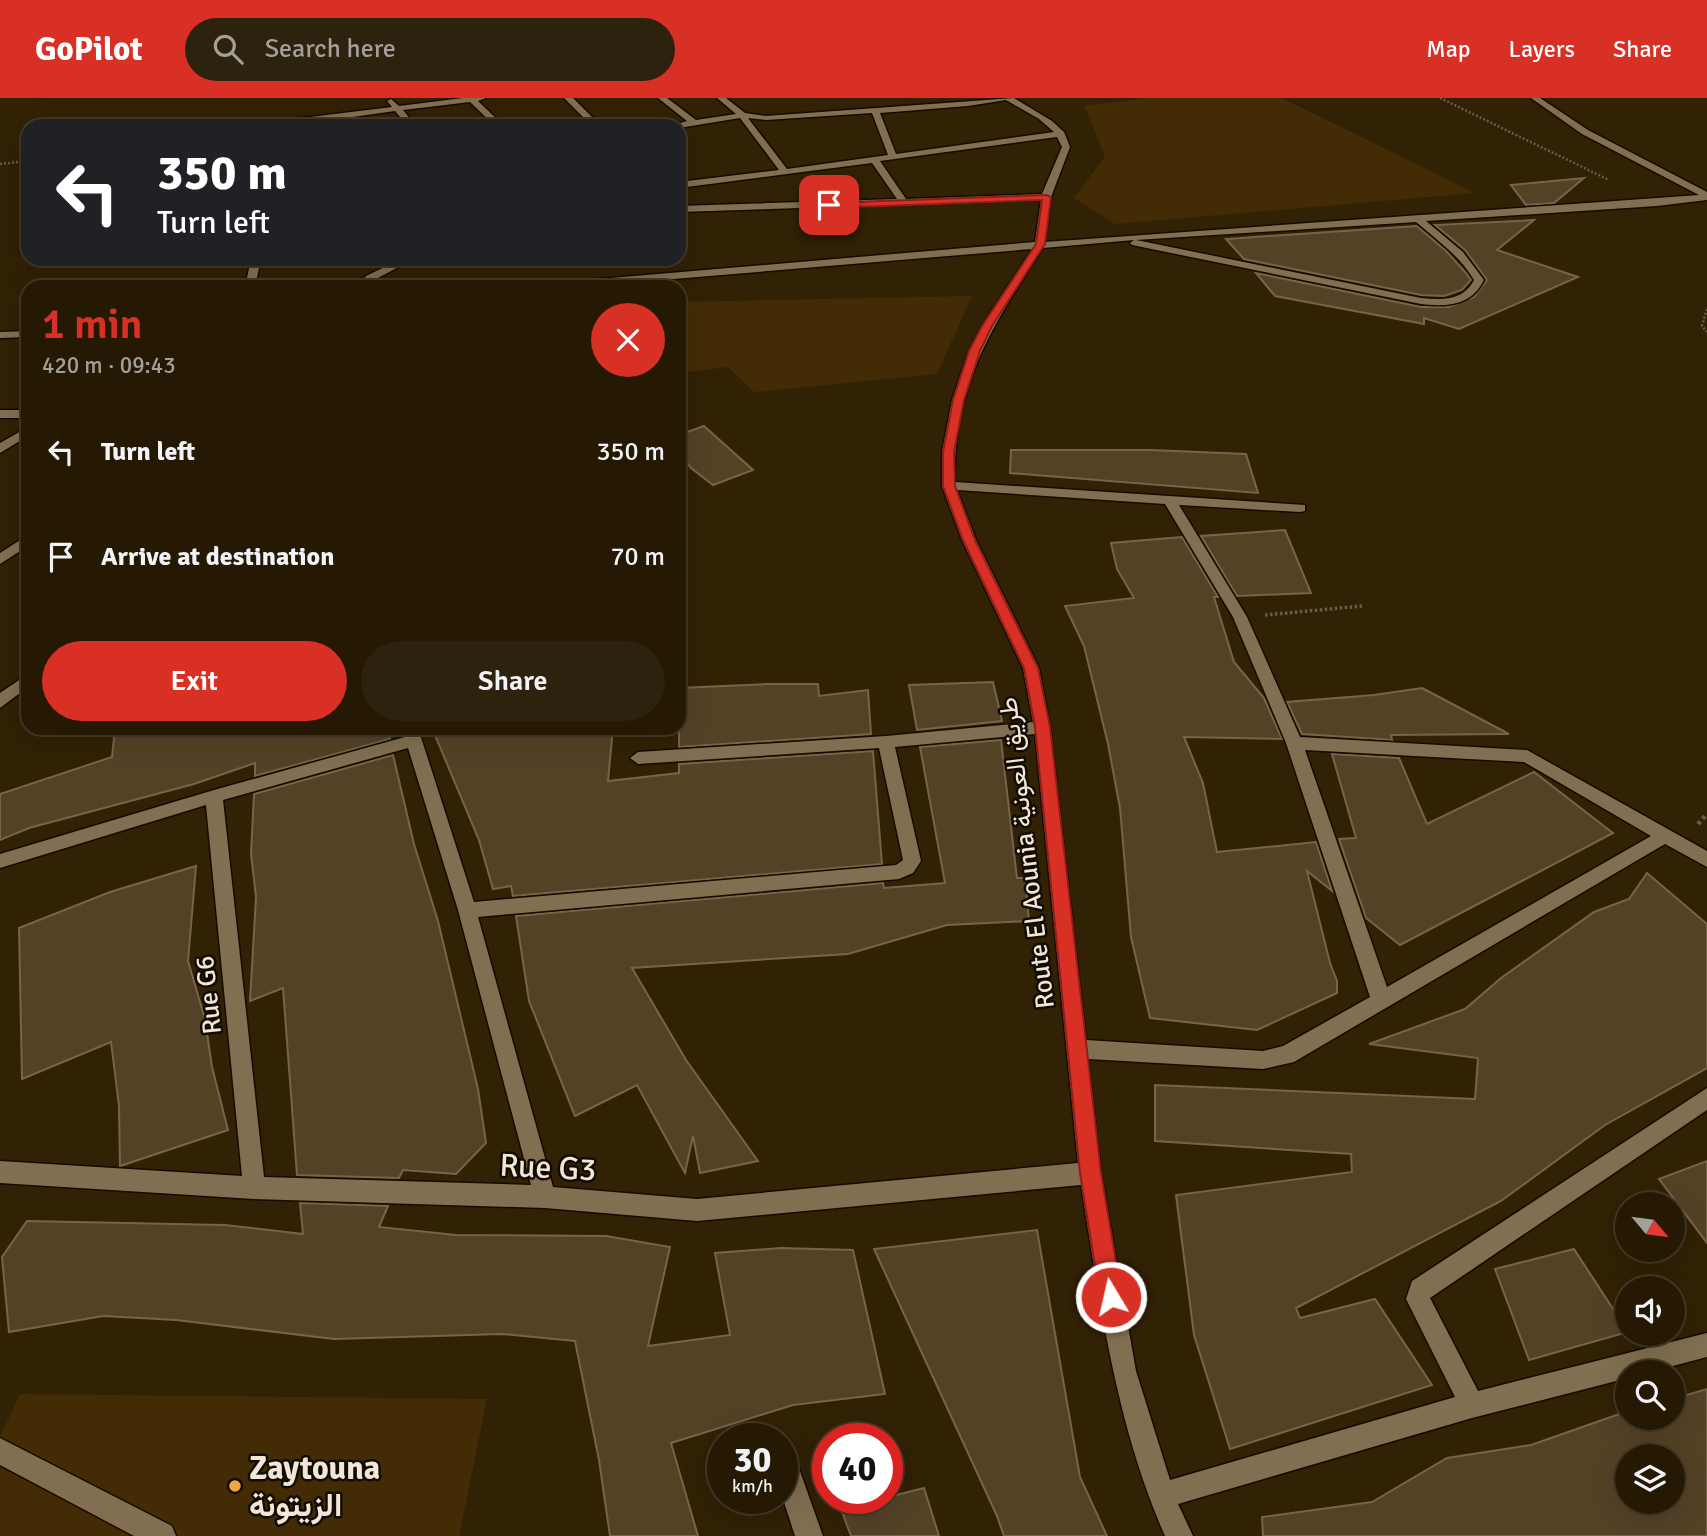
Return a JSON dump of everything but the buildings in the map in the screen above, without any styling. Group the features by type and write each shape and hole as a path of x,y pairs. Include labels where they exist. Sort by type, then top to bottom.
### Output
{"street":[{"path":"390,98 406,119"},
{"path":"318,119 475,98 494,119"},
{"path":"568,98 590,119"},
{"path":"662,98 693,122"},
{"path":"721,98 743,115 745,122 785,172"},
{"path":"884,98 893,110"},
{"path":"686,124 743,115 779,118 1007,98 1050,122 1061,134"},
{"path":"1535,98 1585,132 1707,197"},
{"path":"875,111 893,158"},
{"path":"686,184 1061,134"},
{"name":"Route El Aounia طريق العونية","path":"1061,134 1066,147 1046,197 1040,244 987,326 958,400 948,452 949,486 969,540 1031,668 1042,727 1090,1173 1124,1371 1161,1496 1179,1536"},
{"path":"875,160 904,203"},
{"path":"686,209 1046,197"},
{"path":"621,280 1040,244 1657,203 1707,197"},
{"path":"1110,239 1421,301 1448,303 1467,295 1476,288 1479,280 1474,271 1460,255 1417,218"},
{"path":"368,280 395,266"},
{"path":"0,335 21,334"},
{"path":"0,414 21,414"},
{"path":"0,449 21,436"},
{"path":"949,486 1300,508"},
{"path":"1170,501 1240,617 1294,743 1382,1002"},
{"path":"0,560 21,544"},
{"path":"0,702 21,685"},
{"path":"638,758 886,742 1042,727"},
{"path":"0,861 411,735 467,910 545,1197"},
{"path":"467,910 899,872 907,868 912,861 886,742"},
{"path":"1294,743 1527,756 1707,860"},
{"name":"Rue G6","path":"214,796 254,1188"},
{"path":"1075,1049 1263,1060 1287,1055 1665,836"},
{"path":"1472,1405 1418,1299 1420,1289 1707,1098"},
{"name":"Rue G3","path":"0,1172 254,1188 545,1197 697,1210 1090,1173"},
{"path":"1161,1496 1472,1405 1707,1345"},
{"path":"0,1451 162,1536"},
{"path":"798,1503 809,1536"}],"path":[{"path":"1440,98 1609,180"},
{"path":"0,164 21,162"},
{"path":"1707,309 1702,326 1707,332"},
{"path":"1240,617 1362,606"}],"shaded area":[{"path":"1147,98 1282,98 1475,193 1115,224 1074,198 1105,156 1084,106"},
{"path":"972,296 937,374 754,392 728,367 686,372 686,302"},
{"name":"Zaytouna الزيتونة","path":"20,1394 487,1399 459,1536 0,1536 0,1437"}],"place":[{"name":"Zaytouna الزيتونة","path":"235,1486"}],"route":[{"path":"829,205 1046,197 1040,244 987,326 958,400 948,452 949,486 969,540 1031,668 1042,727 1090,1173 1111,1297"}]}
